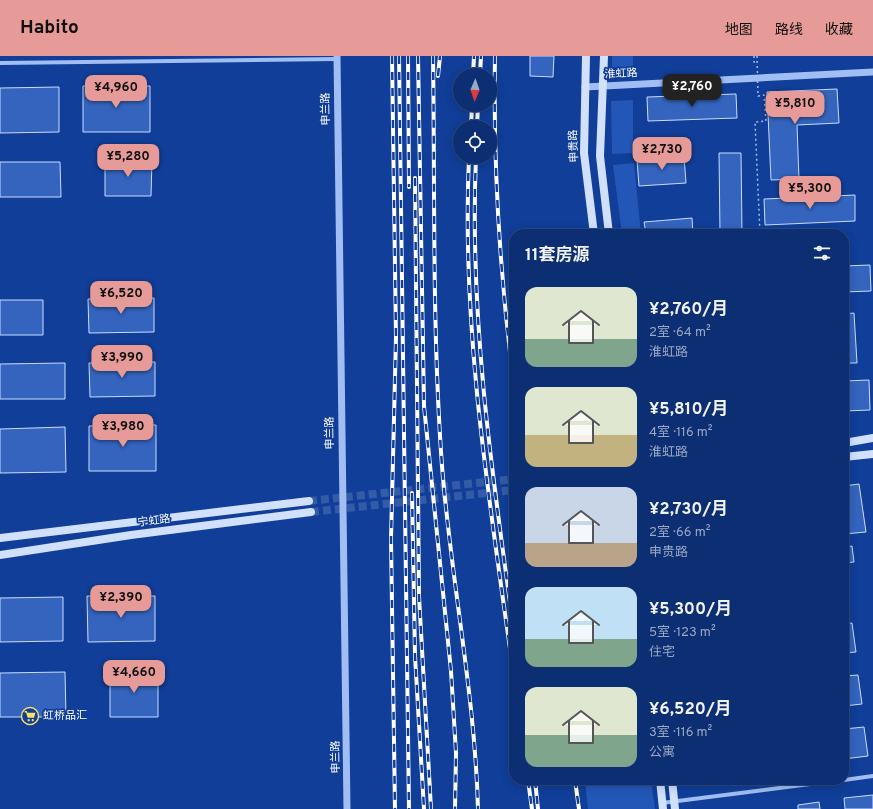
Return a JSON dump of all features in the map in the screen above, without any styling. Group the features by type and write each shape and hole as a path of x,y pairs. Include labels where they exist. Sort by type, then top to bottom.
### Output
{"main road":[{"name":"申贵路","path":"586,56 584,153 593,229"},
{"path":"604,56 600,156 608,229"},
{"path":"849,442 873,438"},
{"path":"849,456 873,454"},
{"name":"宁虹路","path":"0,538 308,501"},
{"name":"宁虹路","path":"0,555 131,535 311,512"},
{"path":"661,785 663,806"},
{"path":"672,785 674,805"}],"street":[{"path":"0,63 337,57"},
{"name":"申兰路","path":"337,57 347,809"},
{"name":"淮虹路","path":"585,87 873,72"},
{"path":"849,779 873,776"},
{"path":"663,806 809,785"}],"path":[{"path":"754,56 754,62 757,62"},
{"path":"757,56 758,96 764,95 766,121 755,122 760,229"}],"shaded area":[{"path":"612,56 633,56 633,68 612,67"},
{"path":"633,100 633,153 612,154 611,101"},
{"path":"634,163 641,229 621,229 613,165"},
{"path":"586,785 652,785 655,809 588,809"}],"building":[{"path":"530,56 554,56 553,77 530,76"},
{"path":"83,86 150,86 150,132 83,132"},
{"path":"59,87 59,132 0,133 0,88"},
{"path":"837,89 839,123 797,125 799,179 771,180 767,92"},
{"path":"736,94 737,118 648,121 647,97"},
{"path":"719,153 741,153 742,229 720,229"},
{"path":"684,156 686,183 639,186 637,160"},
{"path":"105,161 152,161 151,196 105,196"},
{"path":"0,162 60,162 61,197 0,197"},
{"path":"855,195 855,221 765,225 764,199"},
{"path":"692,218 693,229 645,229 644,222"},
{"path":"870,265 871,291 849,292 849,266"},
{"path":"154,298 154,332 89,333 88,299"},
{"path":"0,300 43,300 43,335 0,335"},
{"path":"854,313 857,363 849,363 849,314"},
{"path":"155,362 155,396 90,397 89,363"},
{"path":"65,363 65,399 0,399 0,364"},
{"path":"869,380 870,410 849,411 849,381"},
{"path":"156,425 156,471 89,471 89,426"},
{"path":"65,427 66,472 0,473 0,429"},
{"path":"859,484 866,532 849,534 849,485"},
{"path":"849,546 852,546 854,562 849,562"},
{"path":"87,596 155,596 155,641 88,642"},
{"path":"63,597 63,641 0,642 0,598"},
{"path":"849,623 852,623 856,652 849,653"},
{"path":"110,671 158,671 158,717 110,717"},
{"path":"65,672 66,717 0,717 0,673"},
{"path":"858,675 862,704 849,705 849,676"},
{"path":"864,727 868,756 849,758 849,728"},
{"path":"873,795 873,809 845,809 844,798"},
{"path":"819,802 820,809 798,809 798,805"}],"tunnel":[{"path":"309,501 509,480"},
{"path":"311,512 509,491"}],"railway":[{"path":"392,56 396,337 391,539 395,809"},
{"path":"399,56 409,809"},
{"path":"408,56 409,187"},
{"path":"418,56 424,406 451,671 456,753 455,809"},
{"path":"433,56 435,312 442,466 451,552 468,680 476,766 478,809"},
{"path":"438,76 440,56"},
{"path":"473,68 474,56"},
{"path":"480,68 481,56"},
{"path":"495,56 495,139 498,222 509,345"},
{"path":"471,120 472,112"},
{"path":"477,120 478,112"},
{"path":"469,164 469,287 473,353 487,483 509,641"},
{"path":"476,164 476,276 479,336 490,454 509,594"},
{"path":"415,178 419,596 431,809"},
{"path":"412,493 415,656 424,809"},
{"path":"529,785 532,809"},
{"path":"536,785 538,809"},
{"path":"576,785 579,809"}],"place":[{"name":"虹桥品汇","path":"30,716"}]}
